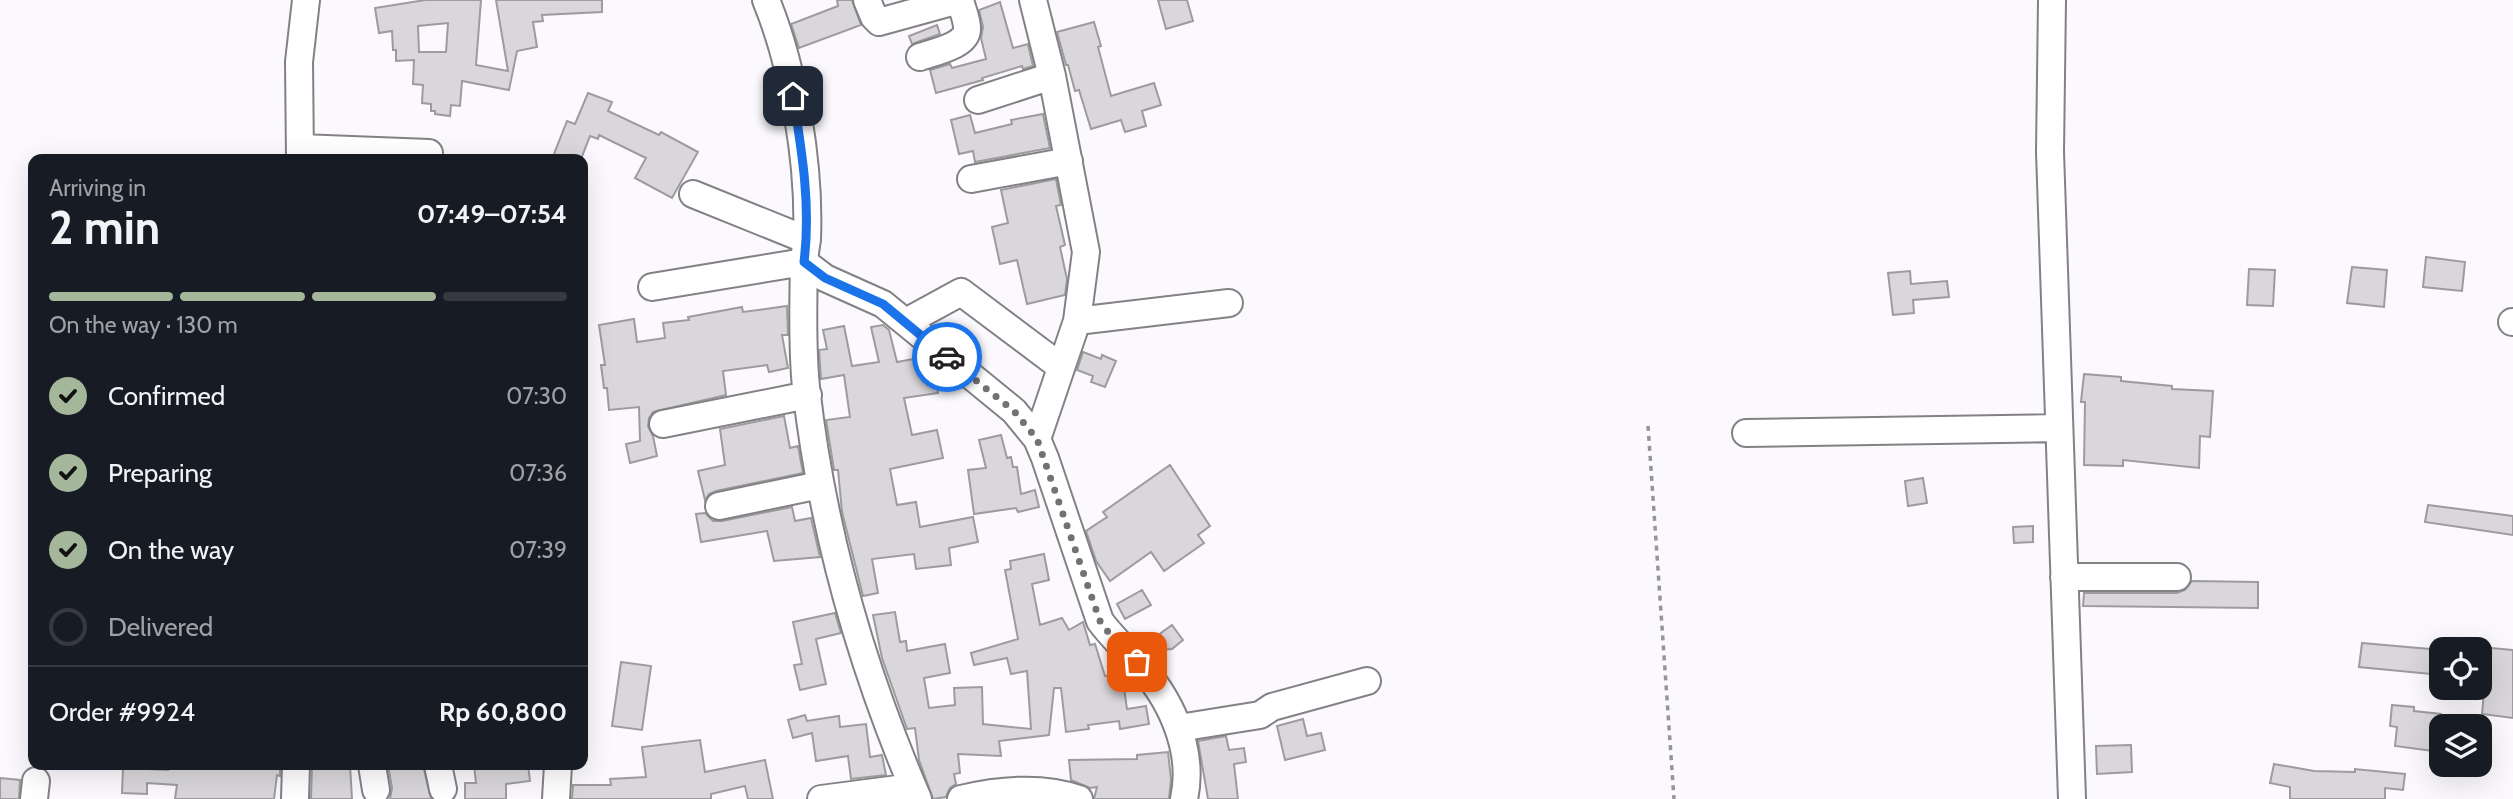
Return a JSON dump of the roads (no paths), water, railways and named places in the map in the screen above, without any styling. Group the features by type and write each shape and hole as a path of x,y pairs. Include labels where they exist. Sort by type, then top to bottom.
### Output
{"street":[{"path":"306,0 299,62 300,154 429,153"},
{"path":"766,0 789,72 806,170 808,395 825,514 850,614 870,677 915,793 821,799"},
{"path":"867,0 879,22 960,0 968,30 966,35 958,43 920,57"},
{"path":"1033,0 1052,76 1086,251 1077,321 1037,439"},
{"path":"2052,0 2050,152 2072,799"},
{"path":"978,100 1052,76"},
{"path":"971,179 1069,161"},
{"path":"693,194 805,251 825,278 883,304 1014,411 1037,439 1100,621 1114,640 1137,662 1171,710 1179,728 1185,761 1184,799"},
{"path":"652,287 805,251"},
{"path":"906,322 961,292 1061,367"},
{"path":"1077,321 1229,303"},
{"path":"663,424 808,395"},
{"path":"1746,433 2058,428"},
{"path":"719,506 820,485"},
{"path":"2063,570 2176,571"},
{"path":"1179,728 1260,715 1275,706 1367,681"},
{"path":"295,799 296,770"},
{"path":"556,799 558,770"},
{"path":"961,799 991,793 1040,791 1079,799"}]}
